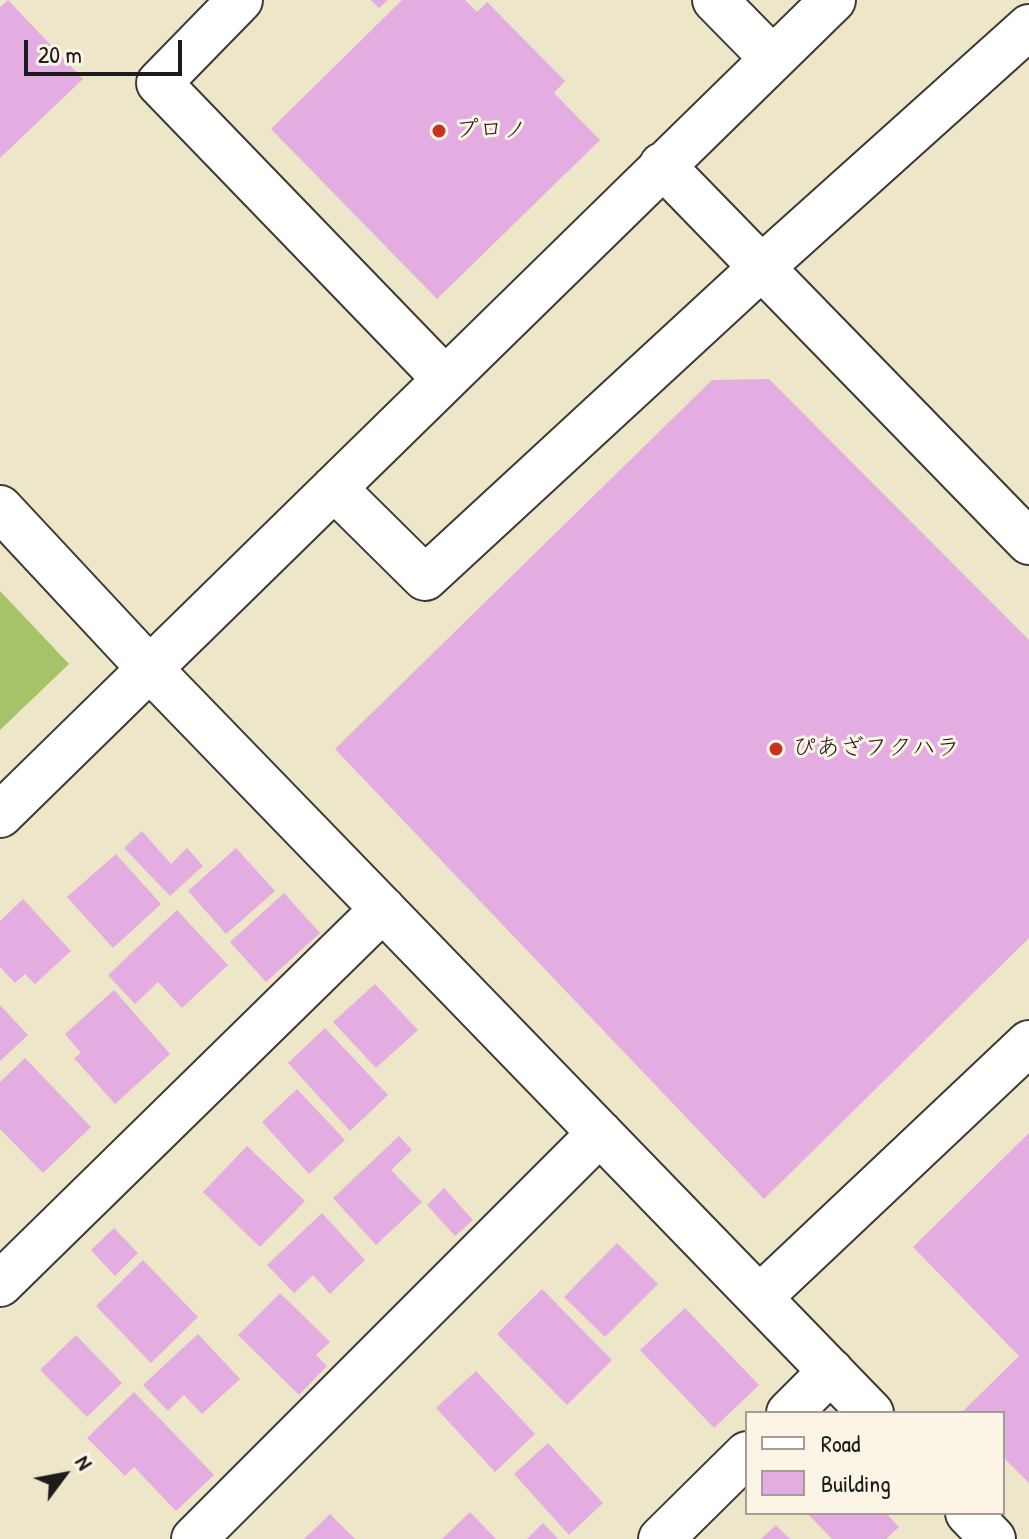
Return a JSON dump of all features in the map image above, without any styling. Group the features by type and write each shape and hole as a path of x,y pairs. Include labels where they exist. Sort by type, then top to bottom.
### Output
{"street":[{"path":"240,0 159,83 445,379"},
{"path":"715,0 771,57"},
{"path":"0,815 151,670 771,57 833,0"},
{"path":"334,488 425,578 762,267 1029,27"},
{"path":"662,165 1029,542"},
{"path":"0,508 151,670 761,1296 869,1411"},
{"path":"0,1284 383,909"},
{"path":"761,1296 1029,1043"},
{"path":"194,1539 600,1133"},
{"path":"791,1411 831,1371"},
{"path":"661,1539 745,1456"},
{"path":"970,1515 993,1539"}],"green space":[{"path":"0,591 69,664 0,730"}],"building":[{"path":"8,0 83,79 0,158 0,7"},
{"path":"371,0 388,0 379,8"},
{"path":"402,0 465,0 477,12 487,2 565,81 554,93 600,140 437,299 271,129"},
{"path":"769,379 1029,640 1029,938 764,1199 335,749 712,380"},
{"path":"142,831 171,864 187,848 203,866 170,896 124,848"},
{"path":"236,848 275,891 226,934 188,891"},
{"path":"116,854 161,904 113,948 67,897"},
{"path":"284,893 320,933 266,982 230,942"},
{"path":"23,899 71,951 35,984 25,974 15,983 0,967 0,921"},
{"path":"177,910 228,965 182,1008 158,982 135,1004 108,975"},
{"path":"375,984 418,1030 376,1068 333,1022"},
{"path":"114,990 170,1054 115,1104 74,1058 81,1053 65,1034"},
{"path":"0,1005 28,1035 0,1061"},
{"path":"325,1028 388,1095 350,1131 288,1063"},
{"path":"25,1058 91,1127 43,1173 0,1129 0,1082"},
{"path":"297,1089 345,1140 309,1174 262,1122"},
{"path":"1029,1133 1029,1483 1005,1459 1005,1411 963,1411 1019,1356 913,1247"},
{"path":"399,1136 412,1150 391,1170 422,1202 376,1245 333,1198"},
{"path":"247,1146 305,1201 260,1247 203,1192"},
{"path":"444,1188 473,1220 455,1236 427,1205"},
{"path":"322,1213 365,1260 330,1294 313,1275 294,1293 267,1265"},
{"path":"114,1228 138,1253 115,1276 91,1250"},
{"path":"617,1243 658,1284 605,1337 564,1297"},
{"path":"143,1260 198,1317 151,1363 96,1306"},
{"path":"542,1289 612,1360 567,1405 497,1334"},
{"path":"280,1293 330,1342 316,1355 327,1366 299,1395 238,1335"},
{"path":"685,1308 759,1385 714,1428 640,1350"},
{"path":"198,1334 240,1379 202,1414 184,1395 168,1411 143,1385"},
{"path":"76,1335 122,1383 87,1417 40,1370"},
{"path":"476,1371 535,1434 495,1472 436,1408"},
{"path":"134,1392 214,1475 176,1511 134,1467 125,1476 87,1438"},
{"path":"548,1443 603,1503 569,1535 514,1474"},
{"path":"470,1512 496,1539 442,1539"},
{"path":"330,1514 355,1539 304,1539"},
{"path":"809,1515 888,1515 899,1527 886,1539 832,1539"},
{"path":"543,1523 558,1539 527,1539"},
{"path":"776,1525 790,1539 761,1539"}],"place":[{"name":"プロノ","path":"439,131"},
{"name":"ぴあざフクハラ","path":"776,749"}]}
